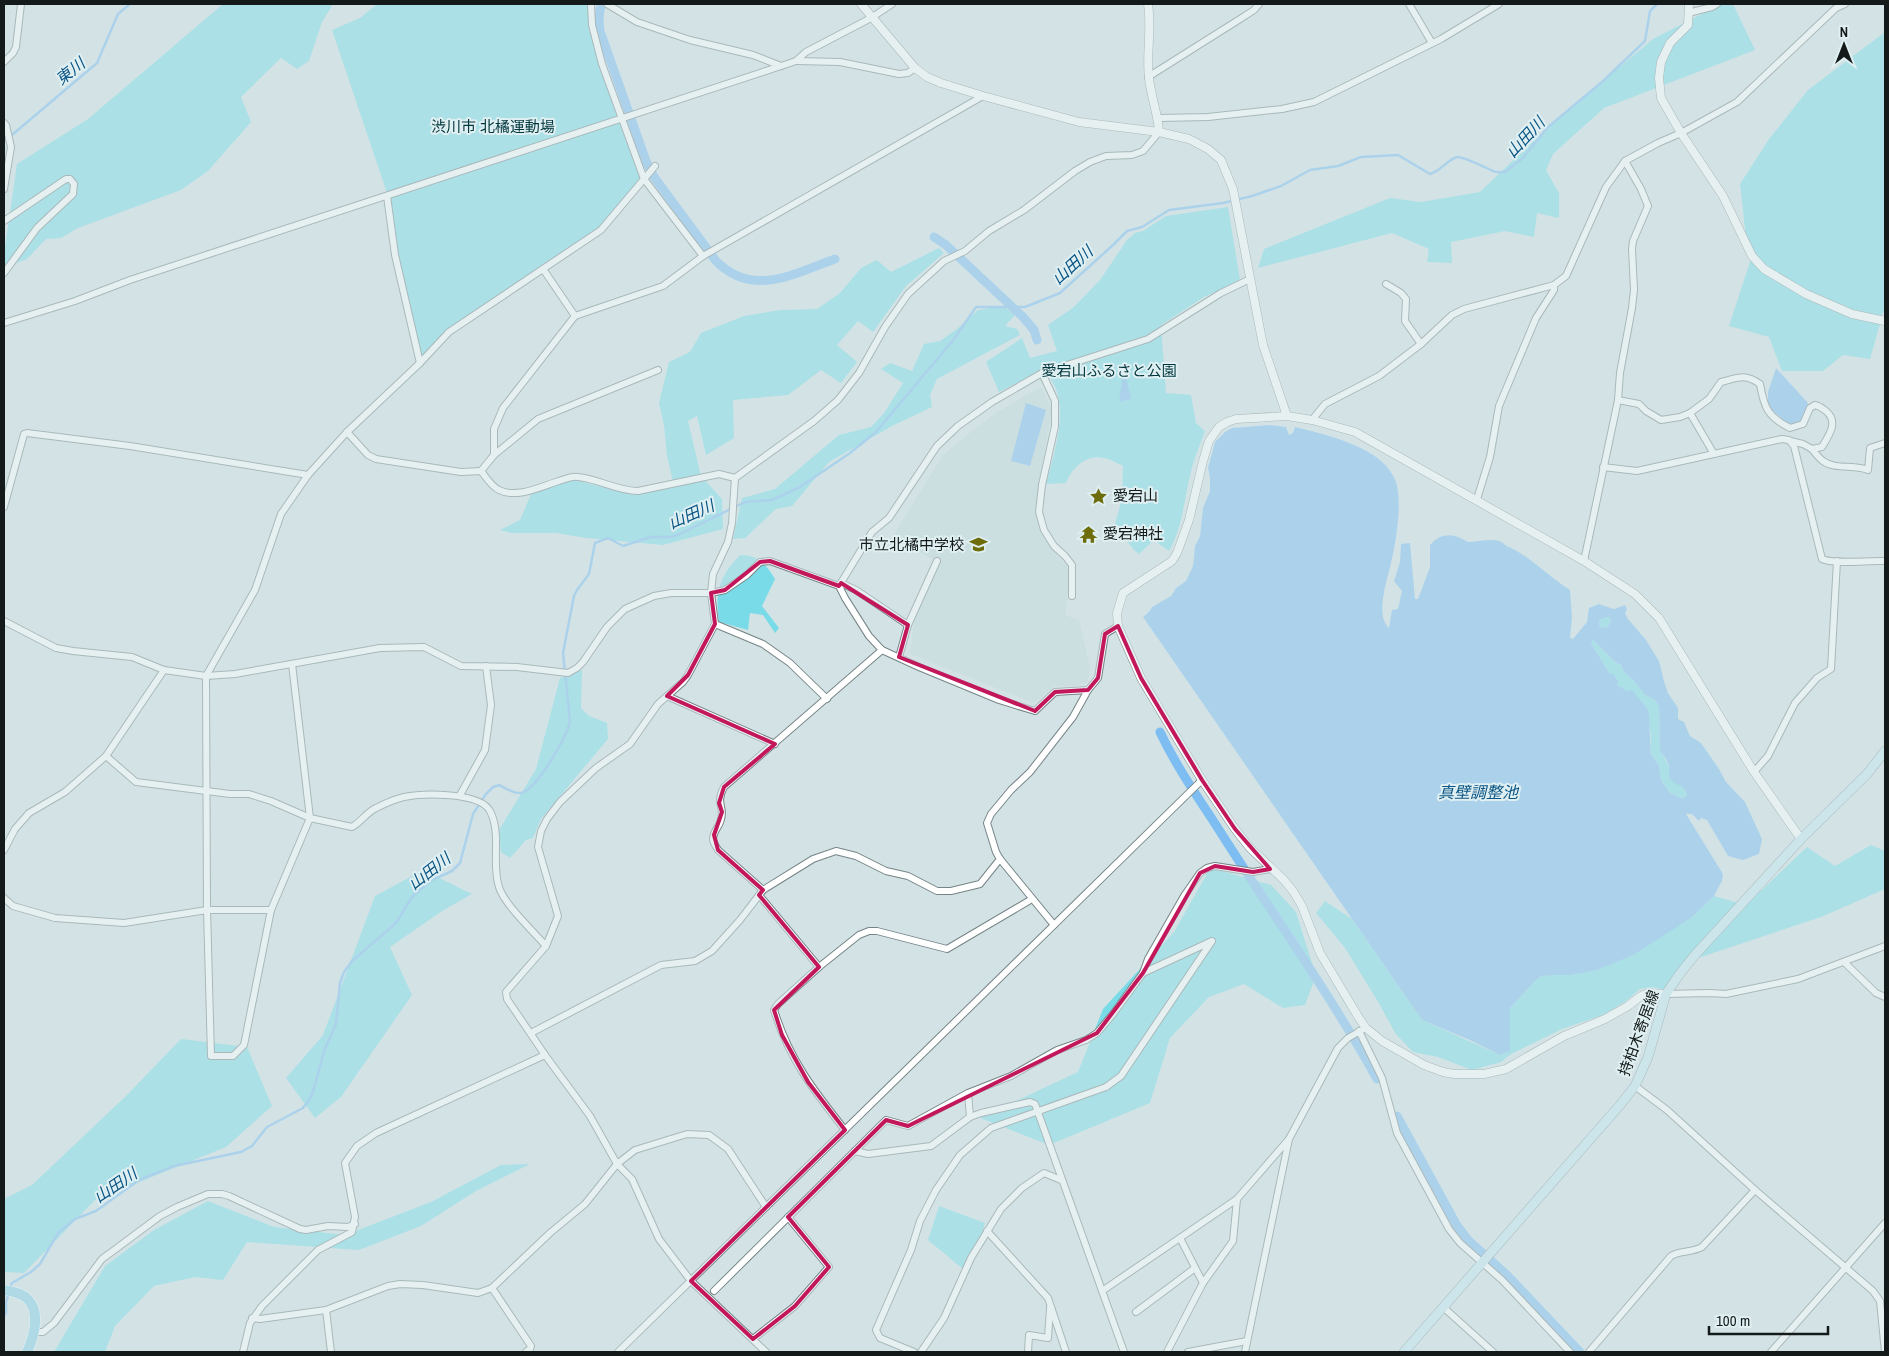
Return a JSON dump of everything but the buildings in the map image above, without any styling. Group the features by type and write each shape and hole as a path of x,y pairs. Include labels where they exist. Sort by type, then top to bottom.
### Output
{"main road":[{"name":"持柏木寄居線","path":"1404,1352 1635,1086 1648,1057 1666,994 1694,956 1801,839 1867,774 1885,751"},
{"path":"4,1290 20,1294 29,1301 34,1311 34,1332 27,1352"}],"street":[{"path":"4,62 16,47 21,4"},
{"path":"591,4 592,25 602,64 644,179 703,256"},
{"path":"608,4 637,22 690,40 753,55 781,66"},
{"path":"861,4 915,68 927,77 983,96 1078,122 1159,132 1189,139 1208,149 1221,160 1236,201 1263,345 1287,416"},
{"path":"4,323 781,66 796,60 806,52 871,18 892,4"},
{"path":"766,1352 691,1281 659,1239 632,1179 617,1164 590,1116 507,999 506,992 546,946 558,916 538,847 539,839 544,825 560,802 596,768 630,744 658,704 683,682 688,675 715,624 711,593 713,574 728,542 732,523 735,478 838,400 858,373 885,327 908,294 944,261 965,250 989,231 1024,210 1075,171 1090,162 1106,156 1132,155 1143,151 1159,132 1158,118 1148,76 1150,18 1148,4"},
{"path":"1148,76 1254,10 1259,4"},
{"path":"1409,4 1432,43"},
{"path":"1158,118 1208,118 1300,106 1314,102 1432,43 1499,4"},
{"path":"1689,4 1688,25 1664,52 1661,62 1659,78 1661,98 1681,133 1723,196 1752,256 1764,269 1806,294 1852,314 1884,319"},
{"path":"1688,13 1717,4"},
{"path":"1312,420 1325,404 1379,376 1421,344 1452,315 1464,309 1554,285 1566,276 1606,187 1625,161 1737,102 1836,8 1844,4"},
{"path":"796,60 840,62 898,74 908,73 915,68"},
{"path":"494,455 494,429 503,408 575,316 663,286 703,256 983,96"},
{"path":"4,123 11,147 4,189"},
{"path":"1584,561 1618,400 1620,373 1634,290 1632,249 1648,206 1641,189 1625,161"},
{"path":"292,664 310,818 271,910 244,1045 234,1056 211,1056 207,910 206,676 255,590 281,514 308,476 347,432 449,332 601,230 655,166"},
{"path":"4,221 66,179 70,179 74,184 73,194 37,228 4,273"},
{"path":"387,196 395,255 420,362"},
{"path":"543,269 575,316"},
{"path":"1088,690 1055,692 1035,711 999,700 919,667 882,650 869,636 844,598 840,584 872,532 889,518 937,446 958,426 992,402 1042,372 1148,339 1221,293 1250,279"},
{"path":"1386,284 1401,293 1406,300 1405,321 1421,344"},
{"path":"1477,499 1490,457 1499,406 1536,318 1554,290 1554,285"},
{"path":"347,432 368,455 376,459 461,472 480,470 494,455 538,419 658,370"},
{"path":"1042,372 1055,401 1055,426 1042,485 1039,512 1044,530 1054,546 1072,565 1072,596"},
{"path":"1618,400 1639,404 1646,412 1661,420 1680,417 1690,413 1710,399 1721,382 1741,376 1760,384 1765,406 1770,415 1778,422 1790,428 1803,424 1810,408 1815,405 1830,415 1833,423 1832,430 1822,447 1812,449"},
{"path":"1690,413 1714,454"},
{"path":"1570,1352 1502,1280 1483,1261 1460,1243 1449,1229 1397,1133 1382,1078 1360,1031 1359,1018 1320,953 1302,906 1284,880 1270,869 1235,829 1202,780 1142,678 1118,626 1117,613 1123,593 1172,561 1178,553 1189,520 1209,441 1219,427 1236,419 1287,416 1312,420 1355,432 1477,499 1584,561 1635,594 1659,618 1754,772 1801,839"},
{"path":"4,507 24,434 27,433 130,446 308,476"},
{"path":"1603,467 1637,470 1782,438 1803,444 1812,449 1824,462 1840,466 1859,466 1868,470 1870,448 1885,442"},
{"path":"1789,440 1794,446 1822,559 1837,561 1885,561"},
{"path":"480,470 490,483 500,490 510,493 524,491 575,476 594,479 625,491 638,491 719,474 735,478"},
{"path":"4,621 56,648 132,657 164,670 206,676 235,674 380,648 424,647 461,666 517,667 568,672 577,668 583,662 607,627 625,609 654,596 671,593 711,593 725,590 748,575 760,562 770,561 856,590 908,625"},
{"path":"899,657 908,625 937,561"},
{"path":"1754,772 1768,756 1794,703 1817,678 1831,669 1837,561"},
{"path":"715,624 763,644 790,664 827,699"},
{"path":"1054,925 1000,859 987,823 991,814 1011,790 1030,772 1073,717 1088,690 1098,678 1105,634 1118,626"},
{"path":"819,967 761,892 718,850 713,842 714,834 721,820 720,794 724,787 882,650"},
{"path":"460,795 485,750 491,704 486,666"},
{"path":"4,850 14,829 29,814 65,792 106,756 164,670"},
{"path":"667,696 775,744"},
{"path":"106,756 136,782 230,794 249,794 271,801 310,818 352,827 374,809 404,797 460,795 474,799 485,805 490,811 494,824 498,885 502,896 546,946"},
{"path":"618,1352 1202,780"},
{"path":"530,1034 661,965 696,961 723,940 761,892 813,860 836,851 856,856 886,870 908,876 937,891 950,891 980,884 1000,859"},
{"path":"714,1291 886,1120 908,1126 968,1093 1011,1076 1057,1050 1086,1040 1096,1034 1143,973 1148,959 1184,896 1200,873 1207,868 1215,866 1253,872 1270,869"},
{"path":"4,898 13,906 55,918 124,923 207,910 271,910"},
{"path":"844,1130 808,1082 782,1035 774,1010 778,1004 819,967 859,935 869,931 877,931 947,948 1032,899"},
{"path":"914,1352 880,1338 876,1330 911,1250 920,1221 936,1190 960,1155 991,1128 1106,1087 1121,1076 1212,941 1143,973"},
{"path":"1360,1031 1382,1040 1433,1069 1454,1074 1484,1074 1506,1069 1564,1036 1605,1019 1648,993 1726,994 1798,979 1885,946"},
{"path":"1844,962 1876,993 1885,997"},
{"path":"1102,1291 1237,1199 1289,1139 1338,1048 1348,1038 1360,1031"},
{"path":"243,1352 252,1318 262,1306 318,1250 352,1232 355,1217 345,1163 350,1154 365,1139 545,1055"},
{"path":"1635,1086 1667,1110 1755,1190 1873,1291 1880,1302 1885,1352"},
{"path":"968,1093 970,1117"},
{"path":"855,1151 868,1154 931,1146 970,1117 1030,1102 1034,1104 1038,1110 1061,1180 1124,1352"},
{"path":"252,1318 260,1319 326,1310 388,1286 400,1284 478,1292 492,1288 550,1233 585,1204 617,1164 635,1150 687,1134 709,1135 728,1149 766,1207"},
{"path":"1245,1352 1289,1139"},
{"path":"921,1352 944,1318 971,1258 1001,1209 1022,1188 1044,1173 1061,1180"},
{"path":"1589,1351 1671,1256 1695,1251 1702,1247 1755,1190"},
{"path":"34,1332 41,1333 49,1328 107,1255 160,1216 208,1194 229,1196 300,1229 306,1230 328,1226 348,1228 355,1224"},
{"path":"1167,1352 1203,1283 1233,1241 1237,1199"},
{"path":"753,1339 795,1306 829,1267 788,1218"},
{"path":"1771,1352 1885,1222"},
{"path":"987,1231 1048,1298 1066,1352"},
{"path":"1180,1238 1203,1283"},
{"path":"1136,1312 1195,1268"},
{"path":"492,1288 531,1346 526,1352"},
{"path":"1028,1352 1029,1335 1048,1338 1050,1304"},
{"path":"1443,1307 1493,1352"},
{"path":"326,1310 332,1352"},
{"path":"1188,1352 1247,1341"}],"highlighted area":[{"path":"770,561 839,586 841,583 908,625 899,657 1035,711 1055,692 1088,690 1098,678 1105,634 1118,626 1141,678 1202,780 1235,829 1270,869 1253,872 1215,866 1200,873 1143,973 1097,1033 908,1126 886,1120 788,1217 829,1267 795,1306 753,1339 691,1281 845,1130 808,1082 782,1035 774,1010 819,967 759,895 763,890 718,850 714,835 722,812 719,803 724,787 775,744 667,696 688,675 715,624 711,593 725,590 760,562"}],"shaded area":[{"name":"市立北橘中学校","path":"1040,387 1052,410 1037,495 1037,519 1041,534 1068,568 1069,586 1065,615 1079,620 1090,667 1088,681 1076,686 1055,686 1034,703 910,654 914,618 939,563 892,537 943,455 997,412"}],"green space":[{"path":"223,4 333,4 322,22 309,61 297,69 281,58 241,97 251,122 208,171 181,190 78,228 61,238 46,239 27,259 4,268 4,254 17,164 88,119"},
{"name":"渋川市 北橘運動場","path":"377,4 589,4 589,29 617,116 640,178 598,229 457,324 423,357 420,357 396,254 389,199 332,30 360,18"},
{"path":"1721,4 1733,4 1755,50 1604,108 1553,154 1546,170 1559,193 1559,218 1537,213 1534,237 1505,231 1451,242 1452,263 1427,262 1429,249 1392,233 1258,268 1264,249 1390,198 1421,202 1480,192 1547,128 1653,39"},
{"path":"1885,32 1885,309 1880,318 1870,359 1843,355 1823,371 1782,371 1769,337 1729,326 1752,256 1747,247 1740,184 1769,139 1808,90"},
{"name":"愛宕山ふるさと公園","path":"1228,207 1240,280 1204,297 1161,325 1166,393 1191,395 1196,423 1205,431 1192,467 1183,512 1174,542 1169,551 1154,540 1139,554 1133,549 1115,524 1122,499 1123,466 1106,459 1091,458 1076,467 1066,483 1046,484 1060,424 1059,400 1055,386 1044,369 999,392 986,362 1022,338 1030,358 1057,351 1048,325 1074,307 1100,280 1127,240 1135,233 1143,231 1166,216"},
{"path":"939,248 944,253 906,286 873,332 858,321 837,345 857,362 841,383 821,370 788,395 733,400 734,438 706,455 697,416 688,421 701,476 722,499 723,529 663,545 586,538 556,533 512,533 500,530 520,520 531,494 572,479 632,495 674,486 667,456 664,425 659,403 669,362 690,352 701,333 744,316 780,310 817,309 840,293 861,268 877,260 891,272"},
{"path":"1003,306 1015,315 1005,326 1017,329 1020,335 937,379 930,395 932,407 892,426 829,462 792,506 776,509 745,538 733,539 742,498 775,489 839,435 871,427 884,413 903,383 881,369 890,363 912,371 924,344 940,341 978,310"},
{"path":"740,555 746,555 761,561 775,579 762,606 779,628 775,633 763,615 750,613 748,630 719,622 718,593 720,586 727,571"},
{"path":"1609,617 1611,620 1608,627 1602,628 1599,625 1599,620"},
{"path":"1593,640 1615,662 1621,665 1624,672 1644,694 1656,701 1659,707 1660,751 1674,779 1686,792 1685,797 1681,798 1670,793 1661,780 1659,765 1651,754 1651,736 1647,708 1642,702 1617,685 1613,674 1610,674 1591,643"},
{"path":"582,670 581,708 589,716 607,723 608,739 541,819 533,838 526,840 510,858 501,852 499,830 536,769 560,678"},
{"path":"1871,845 1885,851 1885,889 1821,917 1692,960 1664,990 1653,987 1640,989 1626,1001 1603,1015 1562,1029 1511,1054 1501,1062 1472,1070 1438,1057 1413,1052 1395,1033 1345,948 1316,913 1325,901 1352,919 1422,1020 1500,1055 1510,1051 1510,1008 1539,977 1570,975 1676,927 1691,918 1714,896 1746,905 1807,847 1835,866"},
{"path":"423,870 472,894 442,911 390,947 412,995 341,1097 315,1118 286,1078 323,1035 375,896"},
{"path":"1209,870 1219,870 1271,885 1296,912 1316,976 1305,1005 1283,1008 1244,984 1209,997 1170,1038 1150,1103 1049,1145 980,1118 1078,1072 1103,1009 1174,932"},
{"path":"181,1039 247,1047 272,1106 226,1147 95,1200 24,1273 4,1272 4,1199 32,1185 127,1095"},
{"path":"530,1164 476,1191 421,1226 359,1250 247,1242 223,1280 195,1277 154,1286 115,1326 105,1352 54,1352 105,1266 154,1230 208,1201 274,1227 345,1235 431,1202 501,1165"},
{"path":"939,1206 985,1223 969,1274 928,1240"}],"water":[{"path":"1124,367 1131,399 1119,402 1119,401"},
{"path":"1776,368 1808,403 1802,422 1790,426 1768,406 1768,392"},
{"path":"1026,403 1046,410 1030,466 1011,461"},
{"name":"真壁調整池","path":"1270,425 1286,427 1289,435 1293,433 1295,427 1323,434 1367,451 1390,470 1398,490 1399,508 1395,546 1385,587 1382,610 1383,618 1389,628 1392,610 1398,609 1402,591 1394,581 1400,562 1401,544 1410,543 1415,599 1418,599 1430,567 1430,545 1439,538 1448,535 1468,542 1495,540 1500,542 1524,555 1570,590 1572,617 1570,638 1573,639 1587,622 1589,608 1599,604 1614,609 1625,605 1627,609 1625,613 1628,619 1646,640 1659,661 1668,693 1678,708 1678,719 1684,722 1690,736 1701,743 1726,782 1745,802 1762,839 1759,854 1743,860 1728,856 1707,820 1701,818 1699,821 1692,814 1686,814 1723,874 1722,881 1714,896 1691,918 1633,955 1597,970 1570,975 1539,977 1510,1008 1510,1051 1500,1055 1422,1020 1143,617 1152,607 1171,596 1176,588 1186,581 1193,566 1195,546 1200,536 1203,508 1210,491 1208,468 1215,442 1232,428","holes":["1609,617 1611,620 1608,627 1602,628 1599,625 1599,620","1593,640 1615,662 1621,665 1624,672 1644,694 1656,701 1659,707 1660,751 1668,764 1671,780 1686,791 1685,797 1681,798 1670,793 1661,780 1659,765 1651,754 1647,708 1632,690 1627,691 1617,685 1618,681 1613,674 1610,674 1591,643"]}],"waterway":[{"name":"東川","path":"4,139 6,140 97,63 118,14 130,4"},
{"path":"602,4 599,14 600,31 646,161 654,177 716,261 730,272 744,278 759,281 789,276 835,259"},
{"name":"山田川","path":"10,1288 12,1283 31,1272 40,1264 58,1233 75,1219 96,1211 139,1180 174,1166 241,1152 252,1146 267,1127 303,1108 311,1097 324,1051 336,1024 340,983 344,972 352,961 396,923 412,897 430,881 452,871 460,863 473,814 486,794 493,787 499,785 512,792 521,793 527,790 543,773 558,750 570,721 563,653 574,596 589,574 595,543 608,538 623,546 651,537 671,537 745,502 772,500 800,487 850,453 876,432 954,339 976,307 1025,307 1060,293 1127,231 1142,227 1169,210 1223,203 1252,196 1281,186 1310,170 1338,166 1361,157 1398,155 1430,174 1453,158 1460,157 1494,172 1505,172 1523,158 1547,128 1603,81 1645,41 1650,11 1657,4"},
{"path":"934,237 946,245 1023,317 1034,330 1037,340"},
{"path":"1160,732 1189,784 1321,985 1377,1079"},
{"path":"1397,1116 1456,1224 1468,1240 1507,1275 1580,1352"},
{"name":"山田川","path":"4,1315 6,1313 6,1302 9,1293"}],"place":[{"name":"愛宕山","path":"1099,496"},
{"name":"愛宕神社","path":"1089,534"},
{"name":"市立北橘中学校","path":"978,545"}]}
